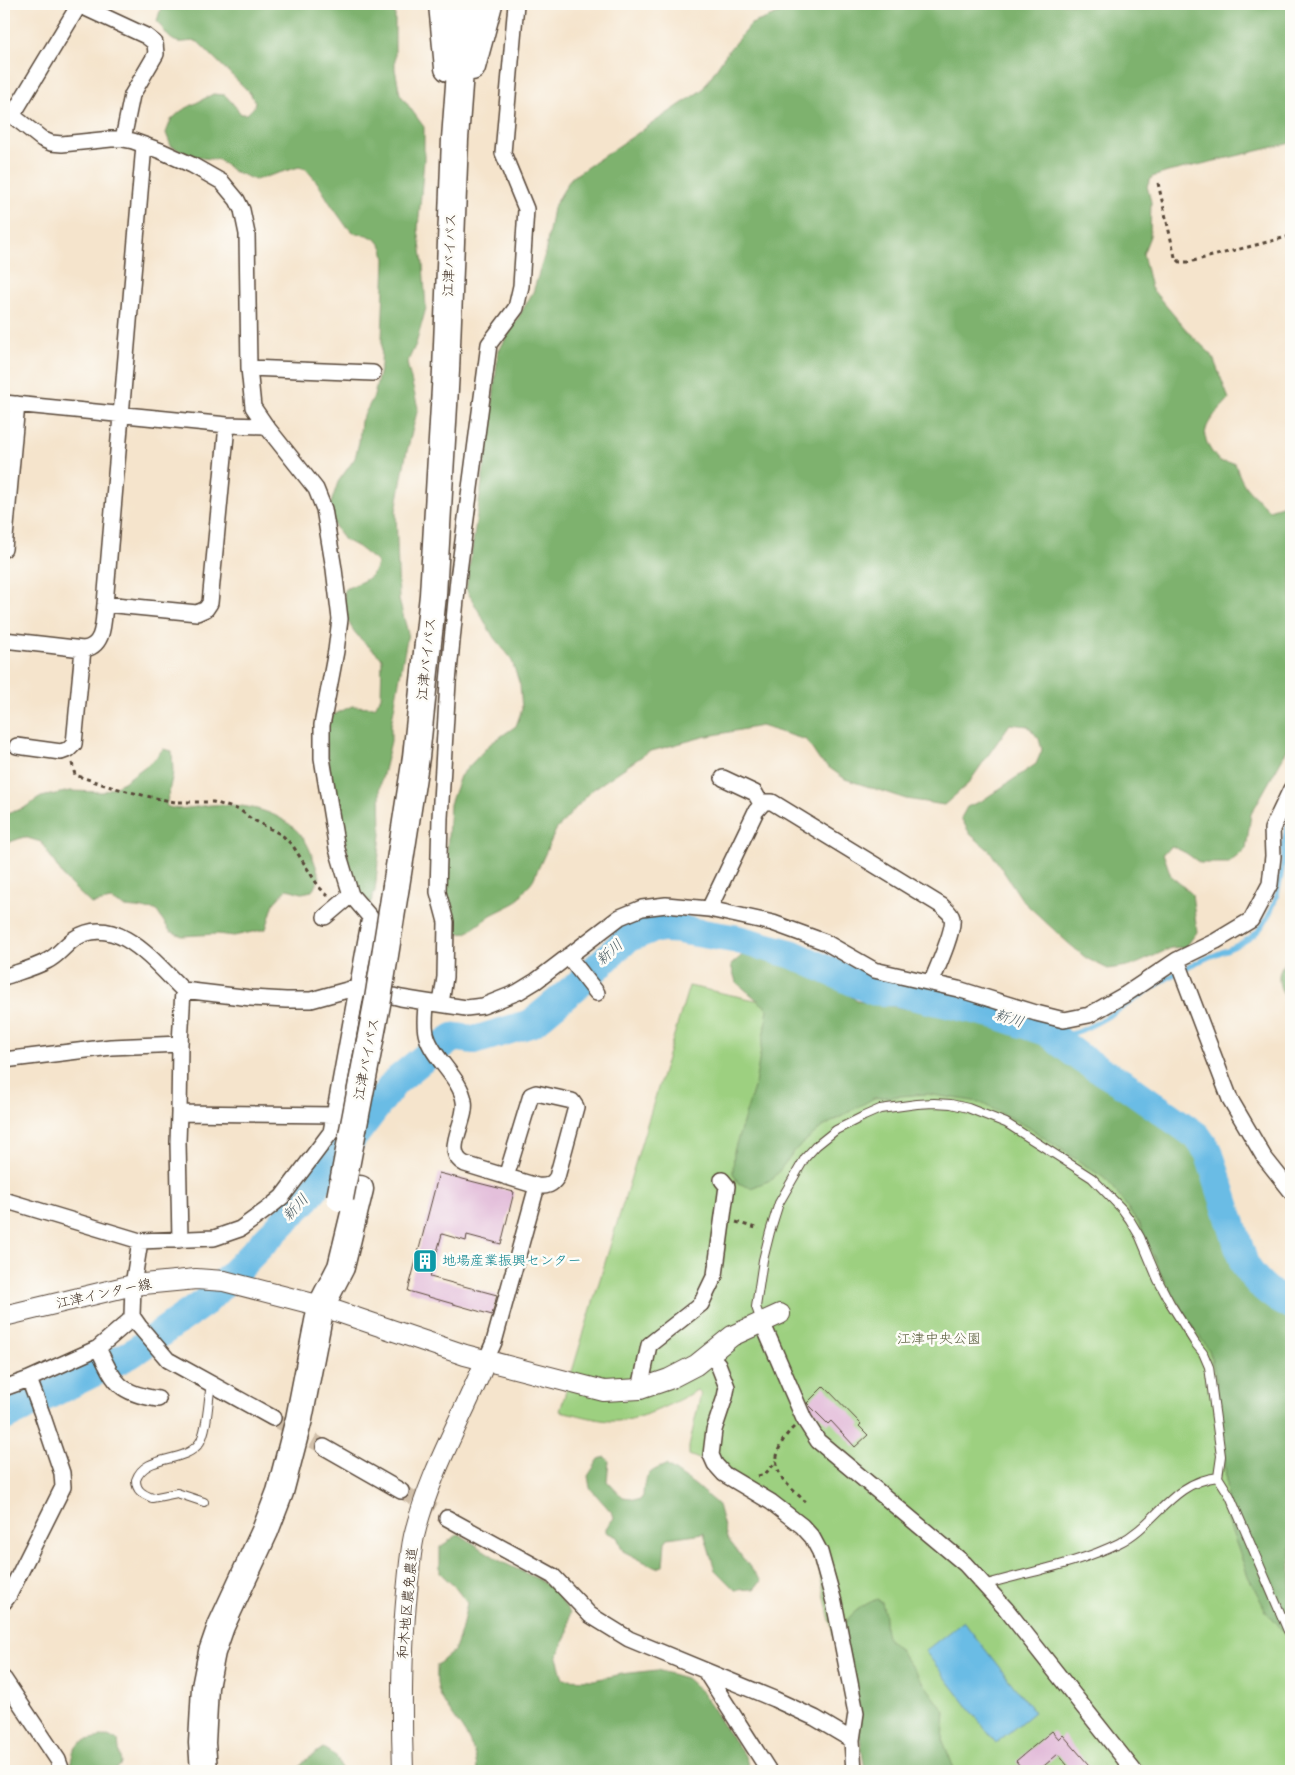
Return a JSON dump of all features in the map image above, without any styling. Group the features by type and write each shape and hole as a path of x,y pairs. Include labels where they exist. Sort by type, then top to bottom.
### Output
{"highway":[{"path":"442,4 455,138"},
{"name":"江津バイパス","path":"204,1771 202,1743 205,1687 212,1652 221,1626 265,1531 280,1492 299,1419 322,1306 324,1268 350,1193 377,1008 404,887 433,595 446,371 455,138 465,4"},
{"path":"455,138 489,4"}],"street":[{"path":"4,1200 140,1241 214,1238 240,1229 266,1210 282,1197 331,1132 370,917 351,895 337,849 322,758 322,725 332,680 340,619 324,509 316,489 253,407 248,368 247,234 242,210 231,191 216,178 192,165 144,145 123,139 62,144 51,143 42,139 8,113 78,4 146,36 156,46 156,54 132,95 123,139"},
{"path":"506,1177 530,1095 536,1093 572,1101 576,1107 557,1177 548,1186 537,1186 506,1177 465,1164 456,1157 454,1146 464,1117 464,1098 428,1042 425,1027 444,977 446,922 438,892 440,818 448,682 458,579 489,344 516,308 522,286 526,209 504,153 516,4"},
{"path":"4,640 83,649 93,646 100,638 105,604 144,145"},
{"path":"248,368 373,373"},
{"path":"4,549 10,403 227,425 266,426"},
{"path":"105,604 197,613 206,609 210,604 227,425"},
{"path":"17,746 56,752 65,751 74,744 83,649"},
{"path":"723,778 755,793 761,804"},
{"path":"4,977 49,960 83,934 94,931 108,931 120,935 131,942 183,990 251,998 311,1000 358,987 466,1008 483,1006 499,1001 572,962 620,917 642,908 666,905 709,909 773,923 825,942 874,970 958,989 1064,1020 1089,1016 1177,960 1216,941 1251,920 1270,884 1273,856 1272,829 1291,789"},
{"path":"709,909 756,811 761,804 774,803 942,906 952,916 952,928 931,983"},
{"path":"325,917 351,895"},
{"path":"1177,960 1230,1099 1264,1157 1291,1191"},
{"path":"572,962 594,989"},
{"path":"180,1240 178,1142 183,990"},
{"path":"4,1060 111,1047 180,1044"},
{"path":"179,1113 335,1116"},
{"path":"640,1389 650,1345 701,1304 715,1275 727,1186 722,1180"},
{"path":"486,1360 497,1332 537,1186"},
{"path":"140,1241 133,1286 135,1321 155,1346 173,1363 273,1418"},
{"name":"江津インター線","path":"4,1316 133,1286 196,1279 224,1281 322,1306 465,1355 604,1391 640,1389 669,1379 696,1365 732,1336 771,1318"},
{"path":"771,1318 804,1419 818,1440 965,1564 1006,1609 1134,1771"},
{"path":"4,1388 30,1381 99,1350 115,1335 135,1321"},
{"path":"99,1350 122,1388 143,1397 158,1399"},
{"path":"710,1355 718,1364 727,1386 714,1430 711,1455 715,1464 724,1474 771,1502 802,1526 812,1537 820,1552 834,1602 856,1714 852,1740 854,1771"},
{"name":"和木地区農免農道","path":"402,1771 401,1695 404,1623 415,1535 433,1476 486,1360"},
{"path":"4,1602 63,1486 62,1472 30,1381"},
{"path":"324,1447 401,1491"},
{"path":"447,1518 553,1576 590,1615 629,1639 807,1714 852,1740"},
{"path":"705,1671 769,1771"},
{"path":"4,1679 58,1760 62,1771"}],"lane":[{"path":"771,1318 756,1307 763,1260 770,1232 779,1203 795,1172 816,1146 836,1130 880,1109 934,1103 968,1108 1006,1123 1092,1178 1122,1209 1140,1237 1158,1280 1195,1343 1203,1353 1209,1367 1221,1456 1218,1477 1230,1496 1288,1631 1291,1634"},
{"path":"204,1502 177,1493 152,1498 137,1488 136,1480 140,1471 148,1465 185,1454 200,1442 204,1430 210,1384"},
{"path":"984,1585 1067,1563 1118,1544 1130,1537 1177,1495 1198,1481 1218,1477"}],"path":[{"path":"1158,183 1175,257 1180,262 1189,262 1291,236"},
{"path":"71,747 75,775 146,796 175,802 214,802 240,810 250,818 282,835 293,846 319,887 337,906"},
{"path":"732,1221 770,1232"},
{"path":"804,1419 786,1435 778,1452 777,1461 781,1476 805,1501"},
{"path":"736,1480 741,1477 756,1477 765,1474 777,1461"}],"green space":[{"path":"162,4 395,4 395,69 400,94 424,127 424,160 418,229 426,308 416,344 407,363 418,408 406,455 396,511 399,600 408,633 391,725 391,741 380,787 381,834 375,891 371,902 368,903 349,876 347,848 334,801 324,729 333,715 352,706 375,707 381,697 382,658 353,630 344,603 344,590 369,577 376,568 377,562 358,547 343,539 333,523 330,506 338,482 355,458 361,421 374,396 381,365 385,259 383,248 377,240 367,235 356,234 346,226 317,182 306,169 299,167 255,180 233,171 220,160 194,157 171,146 166,133 171,120 181,111 213,94 225,95 241,114 247,114 254,107 255,101 249,92 198,42 178,42 169,36 157,21"},
{"path":"805,4 1291,4 1291,143 1168,172 1152,177 1147,186 1151,202 1150,236 1143,254 1151,288 1189,333 1212,355 1229,399 1209,422 1205,436 1207,443 1220,462 1235,463 1245,485 1269,510 1291,503 1291,743 1251,814 1246,849 1229,863 1200,863 1172,846 1163,853 1171,876 1192,894 1197,932 1186,947 1171,948 1134,965 1108,969 1086,958 1023,901 990,851 970,834 961,818 967,807 983,800 1036,764 1042,750 1039,739 1028,726 1010,724 968,784 944,805 906,799 845,779 820,761 806,740 761,726 703,737 648,752 592,790 556,830 533,880 515,903 491,915 467,933 458,934 453,923 445,886 450,804 460,776 490,744 516,726 522,709 520,685 511,658 494,638 466,589 490,429 498,352 533,292 545,254 553,208 571,178 702,90 728,51 751,24"},
{"path":"163,749 172,751 173,773 166,806 182,809 211,805 236,805 262,810 285,821 304,839 320,877 312,891 302,893 287,889 274,903 266,929 234,936 217,934 182,936 170,931 156,910 125,907 111,900 91,904 65,879 41,842 24,837 4,844 4,819 9,813 24,808 41,797 70,791 103,792 124,782 155,759"},
{"path":"747,951 774,954 802,965 833,982 857,1001 983,1020 1032,1033 1185,1135 1201,1152 1213,1181 1225,1227 1240,1270 1253,1289 1269,1304 1291,1316 1291,1635 1282,1630 1267,1613 1248,1576 1228,1521 1224,1443 1216,1378 1209,1350 1161,1274 1140,1225 1107,1180 1028,1127 979,1102 927,1094 874,1098 821,1128 795,1150 773,1179 751,1188 738,1183 733,1173 734,1151 755,1084 768,1009 736,982 731,965"},
{"path":"1291,955 1291,1004 1282,992 1279,979 1282,967"},
{"name":"江津中央公園","path":"689,986 774,1004 930,1071 1100,1163 1221,1353 1291,1598 1291,1771 869,1771 869,1763 847,1698 816,1557 803,1537 786,1520 713,1474 704,1461 689,1455 689,1447 701,1393 697,1390 655,1411 621,1421 610,1421 560,1411"},
{"path":"605,1457 609,1461 607,1481 623,1498 640,1500 643,1496 644,1484 648,1476 666,1465 695,1485 718,1505 727,1538 761,1581 754,1589 735,1590 715,1570 704,1533 668,1538 665,1542 663,1566 656,1568 623,1551 617,1537 606,1532 606,1528 614,1518 613,1514 590,1488 588,1476 599,1459"},
{"path":"459,1534 502,1562 538,1579 555,1591 570,1613 568,1631 557,1657 563,1679 594,1680 622,1674 657,1670 686,1678 703,1693 722,1724 744,1754 751,1771 477,1771 476,1759 468,1738 444,1702 437,1682 437,1665 454,1651 461,1632 467,1603 454,1586 440,1573 440,1547"},
{"path":"877,1599 882,1602 888,1638 897,1647 945,1712 943,1741 955,1771 865,1771 843,1628 849,1618 861,1607"},
{"path":"108,1736 118,1741 121,1764 115,1771 70,1771 73,1753 79,1744 90,1739"},
{"path":"323,1748 336,1756 342,1771 297,1771 302,1763"}],"water":[{"path":"963,1621 1034,1712 996,1743 925,1651"}],"building":[{"name":"地場産業振興センター","path":"439,1173 514,1192 501,1244 467,1235 466,1241 442,1234 430,1277 497,1295 492,1315 408,1291"},
{"path":"824,1386 861,1424 859,1426 868,1435 855,1447 831,1421 828,1424 807,1403"},
{"path":"1052,1731 1059,1739 1063,1735 1094,1771 1072,1771 1058,1754 1038,1771 1024,1771 1016,1761"}],"waterway":[{"path":"1047,1032 1071,1034 1080,1031 1112,1014 1189,966 1236,946 1258,932 1268,918 1277,894 1282,869 1285,835 1291,820"},
{"name":"新川","path":"4,1417 131,1354 205,1302 307,1198 395,1082 429,1054 454,1037 476,1040 532,1023 580,983 628,938 654,928 675,929 736,939 792,954 874,991 897,992 998,1015 1047,1032 1082,1059 1127,1086 1197,1136 1209,1153 1244,1263 1264,1288 1277,1298 1291,1305"}],"tunnel":[{"path":"273,1418 324,1447"},
{"path":"401,1491 447,1518"}],"place":[{"name":"地場産業振興センター","path":"425,1261"}]}
